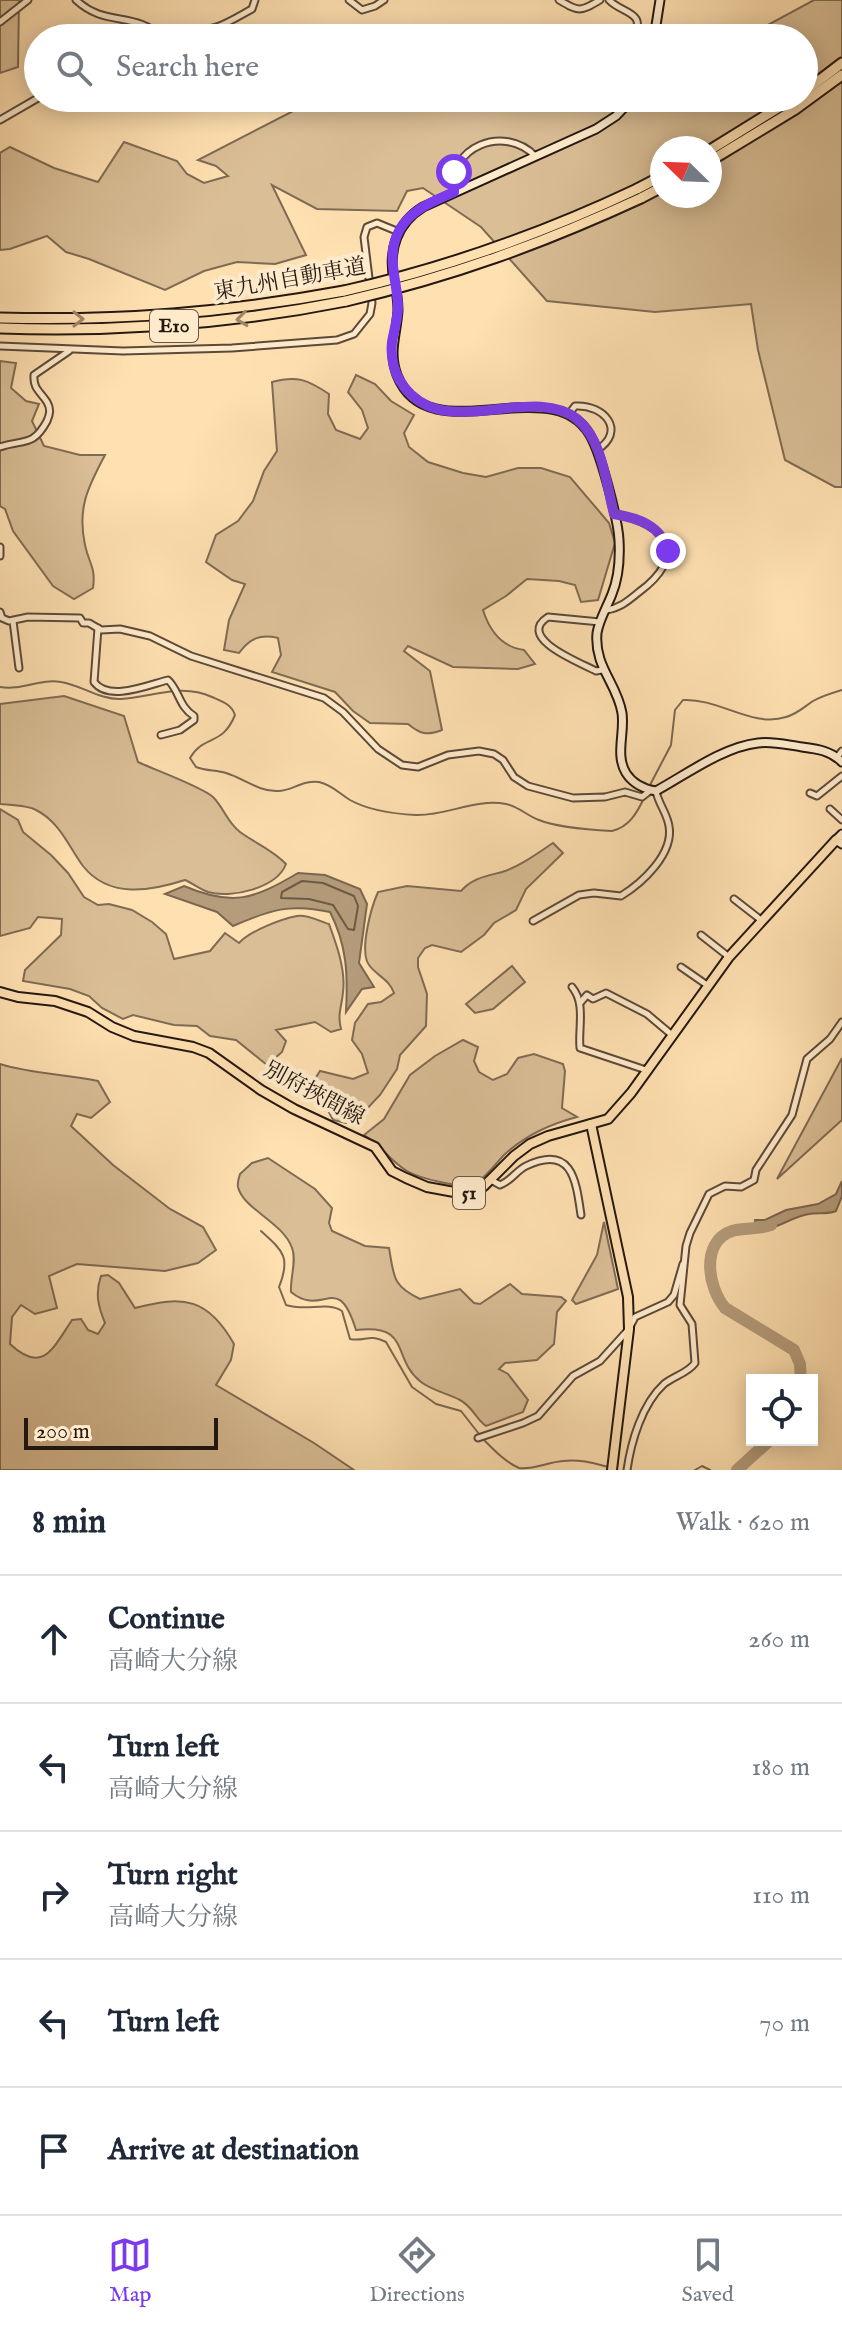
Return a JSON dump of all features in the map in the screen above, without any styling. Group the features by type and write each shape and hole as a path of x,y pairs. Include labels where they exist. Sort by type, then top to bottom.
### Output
{"highway":[{"path":"818,81 842,63"},
{"path":"818,92 842,75"},
{"path":"722,143 771,112"},
{"path":"722,154 791,112"},
{"name":"東九州自動車道","path":"639,194 650,185"},
{"name":"東九州自動車道","path":"0,328 140,329 243,319 345,296 497,248 650,191"},
{"name":"東九州自動車道","path":"0,318 88,319 194,314 345,296"}],"main road":[{"path":"656,24 660,0"},
{"path":"617,112 604,124 419,210 399,232 391,262 398,301 392,353 398,378 415,399 440,410 544,408 569,414 586,429 597,450 619,535 618,569 614,590 600,622 597,655 621,712 620,757 625,772 634,782 654,790 735,749 757,743 773,742 824,750 840,757"},
{"name":"別府挾間線","path":"0,992 55,1001 88,1012 134,1036 209,1053 294,1109 375,1147 392,1171 427,1187 465,1194 476,1192 530,1144 608,1119 614,1114 729,957 840,839"},
{"path":"591,1124 628,1297 629,1329 612,1470"}],"street":[{"path":"0,22 28,0"},
{"path":"76,0 98,16 144,24"},
{"path":"223,24 252,9 255,0"},
{"path":"349,0 362,10 384,0"},
{"path":"559,0 577,10 584,10 600,0"},
{"path":"609,0 618,9 636,18 638,24"},
{"path":"0,120 24,106"},
{"path":"454,192 457,166 484,143 506,141 535,156"},
{"path":"0,346 69,350 232,348 337,340 354,334 370,314 372,303 364,237 367,227 377,223 399,232"},
{"path":"0,447 33,440 39,435 50,415 47,402 37,392 34,375 69,350"},
{"path":"569,414 575,406 579,406 596,409 607,416 611,425 609,435 605,444 597,450"},
{"path":"605,610 618,609 651,583 665,565 668,551 665,538 649,524 614,514"},
{"path":"0,547 0,556"},
{"path":"0,612 5,620 80,618 83,623 98,628 150,636 191,656 324,698 343,712 378,749 409,767 418,767 448,755 479,751 494,754 503,760 514,777 528,786 573,798 605,797 625,792 642,797 654,790 668,820 670,833 660,859 644,879 621,896 579,895 533,921"},
{"path":"600,622 548,617 539,628 542,640 553,649 596,671 602,670"},
{"path":"13,621 19,668"},
{"path":"98,628 94,682 99,688 114,692 168,680 183,707 194,716 188,726 161,735"},
{"path":"810,793 817,796 842,776"},
{"path":"830,809 842,820"},
{"path":"734,899 761,920"},
{"path":"701,935 729,957"},
{"path":"681,967 707,985"},
{"path":"572,987 580,1003 580,1048 646,1070"},
{"path":"580,1003 587,995 593,999 606,993 647,1014 672,1035"},
{"path":"627,1470 641,1418 658,1391 695,1363 692,1324 680,1305 690,1233 709,1194 725,1186 741,1187 754,1180 756,1170 792,1115 807,1059 830,1039 842,1022"},
{"path":"491,1180 500,1185 529,1165 556,1159 572,1169 581,1215"},
{"path":"478,1438 538,1416 573,1376 600,1361 629,1329 635,1317 668,1302 674,1295 685,1260"}],"shaded area":[{"path":"0,0 19,0 18,67 0,73"},
{"path":"814,0 842,0 842,487 835,487 785,460 758,350 751,304 655,312 547,301 481,227 423,188 407,191 397,211 317,209 272,185 306,255 275,264 237,262 204,271 165,290 66,252 47,236 0,250 0,153 10,147 54,168 98,182 124,142 177,161 187,174 204,183 228,176 216,166 198,160 291,112 818,112 818,24 770,24"},
{"path":"0,361 16,363 11,388 26,401 39,404 32,421 44,446 80,455 105,455 89,488 82,520 93,570 93,588 74,599 53,586 13,531 5,509 0,506"},
{"path":"356,375 375,384 391,401 414,415 404,433 409,447 428,462 486,477 518,468 541,468 570,477 609,523 615,543 598,600 581,602 575,585 527,579 483,610 497,636 509,645 524,650 535,664 518,669 453,667 408,646 404,651 430,671 442,730 432,733 420,732 408,724 370,723 335,692 272,672 281,655 278,638 256,638 239,653 224,650 229,620 245,584 232,580 206,562 216,535 238,521 253,501 264,471 277,451 272,382 302,380 329,394 328,414 336,430 360,439 368,428 362,410 348,392"},
{"path":"64,696 124,716 138,762 213,797 236,828 286,864 281,872 263,885 240,893 208,892 185,880 145,889 118,888 93,877 58,828 44,815 28,807 0,804 0,704"},
{"path":"0,809 18,820 23,832 68,873 84,897 98,905 109,904 132,910 166,934 174,959 210,951 225,933 239,943 266,926 297,916 329,924 343,975 341,1029 331,1032 315,1022 276,1030 286,1041 282,1052 267,1065 236,1040 210,1036 197,1026 174,1025 133,1015 123,1019 102,1008 89,996 70,989 23,981 25,970 61,935 62,919 38,917 30,928 0,936"},
{"path":"553,843 563,853 526,889 516,910 494,923 484,935 461,952 432,945 425,948 418,958 418,967 427,994 426,1026 400,1055 397,1069 380,1095 363,1113 346,1123 333,1120 313,1082 320,1071 353,1079 368,1073 362,1054 352,1040 355,1023 368,1004 381,1002 394,993 366,958 367,929 378,892 407,886 461,891 475,880 515,867"},
{"path":"512,966 525,982 493,1009 475,1013 466,1004"},
{"path":"463,1040 478,1047 474,1061 479,1072 493,1080 507,1074 518,1058 534,1054 563,1064 562,1108 577,1117 530,1136 505,1154 482,1178 468,1185 440,1182 407,1171 364,1135 384,1119 410,1075"},
{"path":"842,1058 842,1120 777,1179"},
{"path":"0,1064 98,1081 110,1102 91,1118 77,1114 71,1126 113,1165 170,1209 203,1227 216,1250 198,1263 165,1271 77,1264 49,1276 57,1308 35,1314 21,1305 12,1317 10,1344 21,1353 39,1357 53,1348 72,1320 81,1319 88,1330 98,1334 105,1323 98,1300 101,1276 108,1275 119,1283 135,1308 167,1302 193,1304 214,1317 234,1344 231,1360 216,1385 354,1470 0,1470"},
{"path":"268,1158 315,1189 332,1208 329,1223 332,1231 365,1246 389,1248 399,1285 420,1299 460,1289 474,1303 480,1304 510,1284 522,1294 561,1297 566,1301 557,1312 554,1344 537,1360 505,1363 499,1369 508,1374 528,1400 523,1412 486,1426 464,1403 421,1382 412,1373 393,1337 386,1332 356,1330 349,1312 336,1298 312,1301 291,1292 292,1248 280,1231 247,1202 238,1187 240,1174 252,1163"},
{"path":"604,1222 618,1289 576,1304 572,1300 597,1255"}],"water":[{"path":"298,873 325,875 360,889 367,904 359,963 374,987 362,989 346,1012 345,960 330,912 291,908 233,926 217,912 165,894 184,886 216,896 243,897 269,889"},
{"path":"842,1181 842,1196 836,1211 812,1213 757,1231 755,1220 765,1220 786,1210 818,1204 836,1194"}],"waterway":[{"path":"0,687 53,681 121,699 178,691 200,693 226,704 235,715 224,732 195,751 190,758 196,767 226,773 271,791 319,782 357,803 391,812 427,815 495,803 511,805 555,825 612,831 628,823 644,798"},
{"path":"650,785 671,745 675,710 683,700 710,703 748,716 773,719 790,716 816,699 842,690"},
{"path":"771,1225 732,1231 722,1237 711,1255 711,1278 725,1308 794,1350 801,1374"},
{"path":"261,1231 283,1255 283,1277 279,1287 286,1305 330,1307 342,1311 350,1339 375,1338 386,1342 412,1387 436,1404 461,1411 479,1434"},
{"path":"483,1439 504,1459 519,1468 569,1461 608,1467"},
{"path":"737,1470 763,1446"},
{"path":"695,1470 702,1466 710,1470"}],"route":[{"path":"454,172 454,192 414,213 402,226 393,246 391,262 398,312 392,353 404,389 415,399 440,410 544,408 572,415 590,434 614,514 649,524 665,538 668,551"}]}
